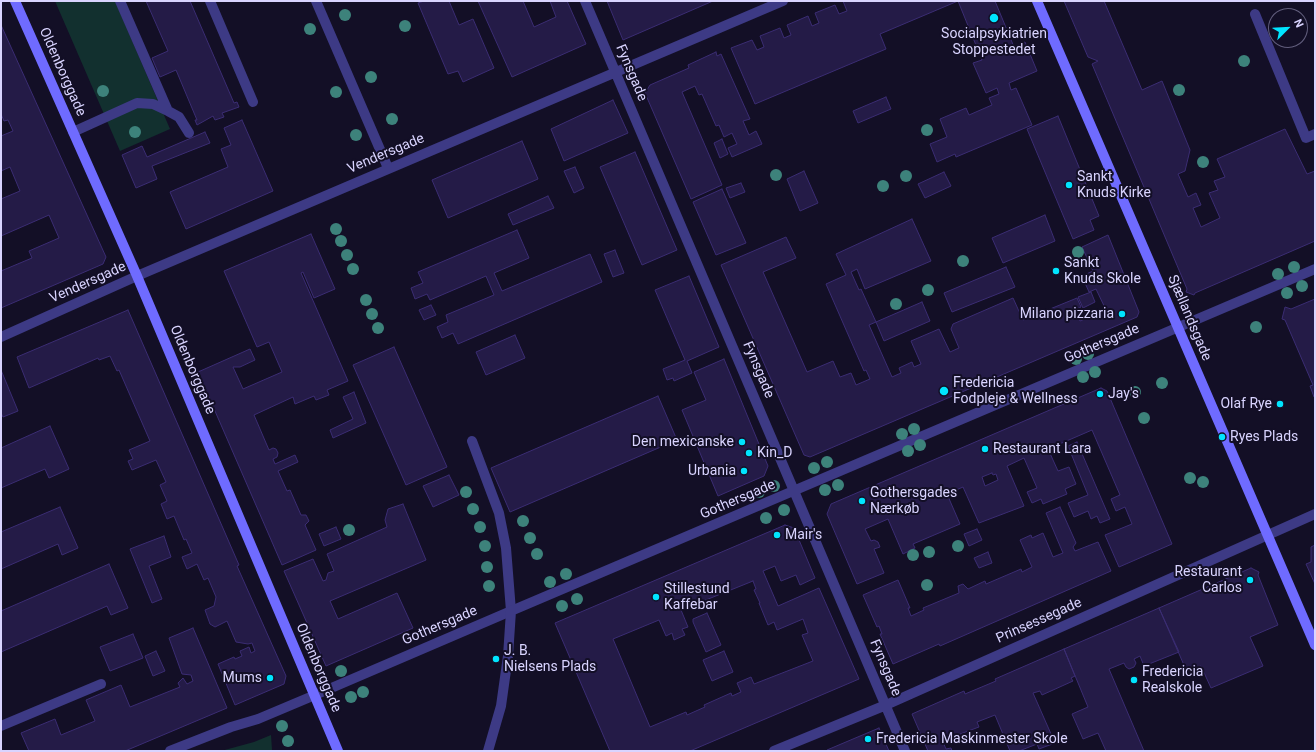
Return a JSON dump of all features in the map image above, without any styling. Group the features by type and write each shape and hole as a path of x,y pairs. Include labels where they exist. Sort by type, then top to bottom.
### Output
{"street":[{"name":"Oldenborggade","path":"15,1 137,276 338,751"},
{"path":"120,1 168,111"},
{"path":"210,1 253,102"},
{"path":"316,1 388,168"},
{"name":"Fynsgade","path":"585,1 905,751"},
{"name":"Vendersgade","path":"1,337 137,276 388,168 783,1"},
{"name":"Sjællandsgade","path":"1037,1 1315,645"},
{"path":"1254,14 1306,138 1315,134"},
{"path":"73,132 137,103 154,104 179,117 189,133"},
{"name":"Gothersgade","path":"170,751 231,727 258,719 1315,269"},
{"path":"472,441 499,513 506,548 511,611 508,656 500,706 488,751"},
{"name":"Prinsessegade","path":"774,751 886,705 1315,514"},
{"path":"1,726 100,684"}],"green space":[{"path":"55,1 115,1 170,129 120,151"},
{"path":"271,735 272,750 221,751 254,742"}],"building":[{"path":"146,1 190,1 234,103 237,102 239,107 222,113 224,117 215,120 213,116 197,125 195,120 197,120 176,70 160,77 152,58 168,51"},
{"path":"424,1 449,1 459,25 473,19 494,68 463,82 458,71 448,74 418,3"},
{"path":"478,1 523,1 534,27 556,17 550,1 567,1 586,44 512,77"},
{"path":"607,1 713,1 623,40"},
{"path":"843,1 958,1 880,34 886,49 755,104 731,48 752,40 757,50 764,47 760,36 780,28 784,38 791,35 787,25 808,16 812,26 819,23 815,13 835,5 839,14 847,11"},
{"path":"958,1 995,1 1014,47 1025,42 1037,71 1009,83 1011,90 1016,88 1032,125 956,157 955,154 937,162 930,144 947,137 940,119 966,108 969,115 992,105 989,98 999,94 997,88 986,93 973,63 982,60"},
{"path":"1064,1 1104,1 1142,90 1162,81 1190,150 1185,171 1178,174 1188,197 1196,193 1201,205 1193,208 1201,227 1220,218 1209,193 1218,190 1214,181 1225,177 1217,159 1285,129 1307,174 1315,171 1315,241 1195,293 1194,295 1186,292 1187,289 1092,64 1098,61 1088,57"},
{"path":"1,25 106,257 103,264 1,308 1,271 32,258 29,251 59,238 49,215 1,236 1,199 20,191 10,167 1,171 1,136 13,131 8,120 4,121 1,114"},
{"path":"716,52 717,56 721,54 750,119 743,121 749,135 756,131 762,144 732,157 728,148 737,144 732,133 724,137 719,125 716,126 702,94 699,95 695,86 682,92 722,185 691,199 645,93 650,85 689,68 688,65"},
{"path":"886,97 891,109 858,123 853,111"},
{"path":"613,100 628,133 564,161 551,129"},
{"name":"Sankt Knuds Kirke","path":"1058,116 1099,216 1090,220 1094,230 1073,239 1027,129"},
{"path":"242,120 273,191 186,229 170,192 228,167 221,149 231,145 224,128"},
{"path":"205,132 210,143 152,166 157,179 136,188 122,155 142,146 147,157"},
{"path":"722,139 728,154 720,158 714,143"},
{"path":"522,141 538,179 448,218 432,180"},
{"path":"635,152 677,250 642,265 600,167"},
{"path":"575,167 584,188 574,193 564,171"},
{"path":"804,171 818,203 800,211 787,179"},
{"path":"944,172 951,186 925,198 918,184"},
{"path":"741,183 745,192 730,198 726,188"},
{"path":"722,189 746,243 716,255 693,202"},
{"path":"548,196 554,208 513,225 508,214"},
{"path":"1045,215 1055,241 1003,263 992,238"},
{"path":"912,219 931,261 865,289 857,269 851,272 859,290 861,289 876,322 869,325 892,377 901,373 899,368 912,362 914,367 921,364 911,341 939,329 950,352 959,348 951,329 953,324 1013,298 1023,320 1077,298 1081,307 1075,310 1080,321 1106,310 1096,289 1089,292 1082,276 1093,271 1082,247 1108,235 1139,312 1137,317 810,457 804,455 721,265 786,237 796,258 763,272 807,372 833,361 840,377 851,373 856,385 870,379 866,370 864,371 826,284 846,275 836,254"},
{"path":"517,230 529,258 494,273 502,291 590,254 602,282 458,344 453,333 442,338 437,327 448,322 446,315 494,295 486,276 430,300 427,294 415,299 411,288 423,283 418,272"},
{"path":"311,234 335,289 314,298 303,272 301,273 348,381 327,390 329,395 316,400 314,396 295,404 293,397 254,415 269,450 273,448 276,449 278,453 277,457 273,459 275,464 295,455 298,462 278,471 287,491 290,490 301,515 306,515 309,521 305,525 316,550 282,565 198,372 250,349 255,360 240,367 233,367 243,389 282,372 269,342 257,347 224,271"},
{"path":"615,250 624,273 613,277 604,254"},
{"path":"1006,267 1015,287 952,312 944,293"},
{"path":"689,276 719,347 687,361 692,373 674,381 673,378 667,380 663,369 685,360 655,290"},
{"path":"1091,292 1095,302 1083,308 1078,297"},
{"path":"1315,299 1314,397 1310,386 1313,385 1285,320 1282,319 1285,307 1291,309"},
{"path":"922,302 930,321 884,341 876,322"},
{"path":"431,305 436,315 424,320 419,310"},
{"path":"128,310 239,565 237,566 286,676 284,684 235,705 218,664 234,657 235,659 242,656 240,651 249,647 251,653 255,651 252,643 248,644 236,642 227,621 215,627 210,624 205,610 214,606 216,597 208,578 204,580 197,564 187,569 182,557 192,553 186,539 184,540 174,516 167,519 161,504 167,501 160,485 166,482 156,460 132,470 128,461 133,459 129,450 150,441 119,370 117,371 110,356 99,360 98,358 29,388 17,357"},
{"path":"515,335 525,358 486,375 476,352"},
{"path":"394,347 447,467 406,485 353,365"},
{"path":"724,359 768,466 764,476 718,496 682,410 706,400 694,372"},
{"path":"1,370 18,411 3,417 1,413"},
{"path":"1101,388 1107,391 1172,544 1119,567 1105,535 1132,524 1125,507 1116,511 1111,499 1120,495 1092,430 1048,449 1058,471 1069,467 1076,484 1065,489 1067,494 1043,504 1041,499 1032,503 1027,492 1037,488 1024,458 1007,466 1024,506 979,523 963,487 947,494 960,524 913,544 915,548 903,554 888,519 865,529 871,541 874,540 878,542 880,547 874,549 884,573 857,584 827,514 831,504","holes":["992,473 993,475 996,474 998,480 985,486 982,477"]},
{"path":"354,392 366,423 333,438 330,430 353,419 343,397"},
{"path":"658,396 677,440 510,512 491,468"},
{"path":"50,426 69,469 49,478 45,469 1,488 1,448"},
{"path":"1077,442 1110,519 1100,523 1097,516 1091,519 1088,511 1074,517 1068,503 1088,495 1068,446"},
{"path":"449,475 459,495 433,507 423,486"},
{"path":"403,504 426,560 330,601 338,619 397,593 413,628 326,666 284,571 313,559 323,581 326,580 328,573 334,571 327,554 387,527 385,520 388,509"},
{"path":"60,507 78,548 62,555 58,544 1,569 1,532"},
{"path":"1060,507 1076,543 1073,547 1075,551 1098,542 1111,571 940,646 939,644 893,664 880,634 882,634 879,626 877,627 863,595 898,580 910,608 908,608 911,616 924,610 923,608 959,593 958,586 963,584 968,589 985,581 986,584 1021,569 1022,572 1032,567 1020,540 1031,535 1032,538 1043,533 1053,557 1063,553 1046,513"},
{"path":"785,525 794,528 815,578 800,585 796,575 781,581 775,566 763,571 778,606 819,588 859,679 690,751 610,751 555,623","holes":["753,581 756,589 754,590 768,625 774,622 777,630 803,619 808,633 802,635 813,661 754,684 751,677 737,683 741,692 732,696 731,693 704,705 705,707 687,715 686,712 650,727 613,639 659,620 666,636 672,633 674,640 685,635 682,629 688,627 681,610"]},
{"path":"336,527 341,539 324,546 319,534"},
{"path":"977,529 982,540 969,546 964,534"},
{"path":"164,536 171,557 149,566 162,599 152,603 130,549"},
{"path":"1315,545 1315,584 1306,564 1311,562 1311,547"},
{"path":"988,552 992,563 979,568 974,558"},
{"path":"109,564 128,608 111,615 107,606 1,652 1,611"},
{"path":"1251,568 1259,572 1258,575 1278,625 1250,637 1263,666 1211,688 1201,666 1187,672 1159,608"},
{"path":"1159,608 1179,652 1144,666 1140,656 1134,659 1136,663 1134,667 1129,669 1124,663 1109,669 1144,751 1106,751 1098,733 1083,739 1072,714 1088,707 1064,649"},
{"path":"707,613 721,645 706,652 693,619"},
{"path":"193,628 227,708 125,751 29,751 21,733 55,719 61,735 95,721 86,700 121,685 130,707 180,687 178,683 183,678 187,684 193,681 191,675 182,674 169,638"},
{"path":"133,634 143,658 110,671 100,647"},
{"path":"1064,649 1075,676 1071,678 1073,681 1042,695 1040,691 1033,693 1055,743 1039,749 1037,744 1019,751 1010,751 995,715 977,722 979,727 960,734 961,738 953,742 951,738 943,742 946,749 951,748 952,751 928,751 912,714 964,691 965,694 996,681 995,679"},
{"path":"156,651 165,671 153,676 145,656"},
{"path":"724,651 733,672 712,681 703,660"},
{"name":"Fredericia Maskinmester Skole","path":"879,728 889,751 827,750"}],"place":[{"name":"Socialpsykiatrien Stoppestedet","path":"994,18"},
{"name":"Sankt Knuds Kirke","path":"1069,185"},
{"name":"Sankt Knuds Skole","path":"1056,271"},
{"name":"Milano pizzaria","path":"1122,314"},
{"name":"Fredericia Fodpleje & Wellness","path":"944,391"},
{"name":"Jay's","path":"1100,394"},
{"name":"Olaf Rye","path":"1280,404"},
{"name":"Ryes Plads","path":"1222,437"},
{"name":"Den mexicanske","path":"742,442"},
{"name":"Restaurant Lara","path":"985,449"},
{"name":"Kin_D","path":"749,453"},
{"name":"Urbania","path":"744,471"},
{"name":"Gothersgades Nærkøb","path":"862,501"},
{"name":"Mair's","path":"777,535"},
{"name":"Restaurant Carlos","path":"1250,580"},
{"name":"Stillestund Kaffebar","path":"656,597"},
{"name":"J. B. Nielsens Plads","path":"496,659"},
{"name":"Mums","path":"270,678"},
{"name":"Fredericia Realskole","path":"1134,680"},
{"name":"Fredericia Maskinmester Skole","path":"868,739"}]}
